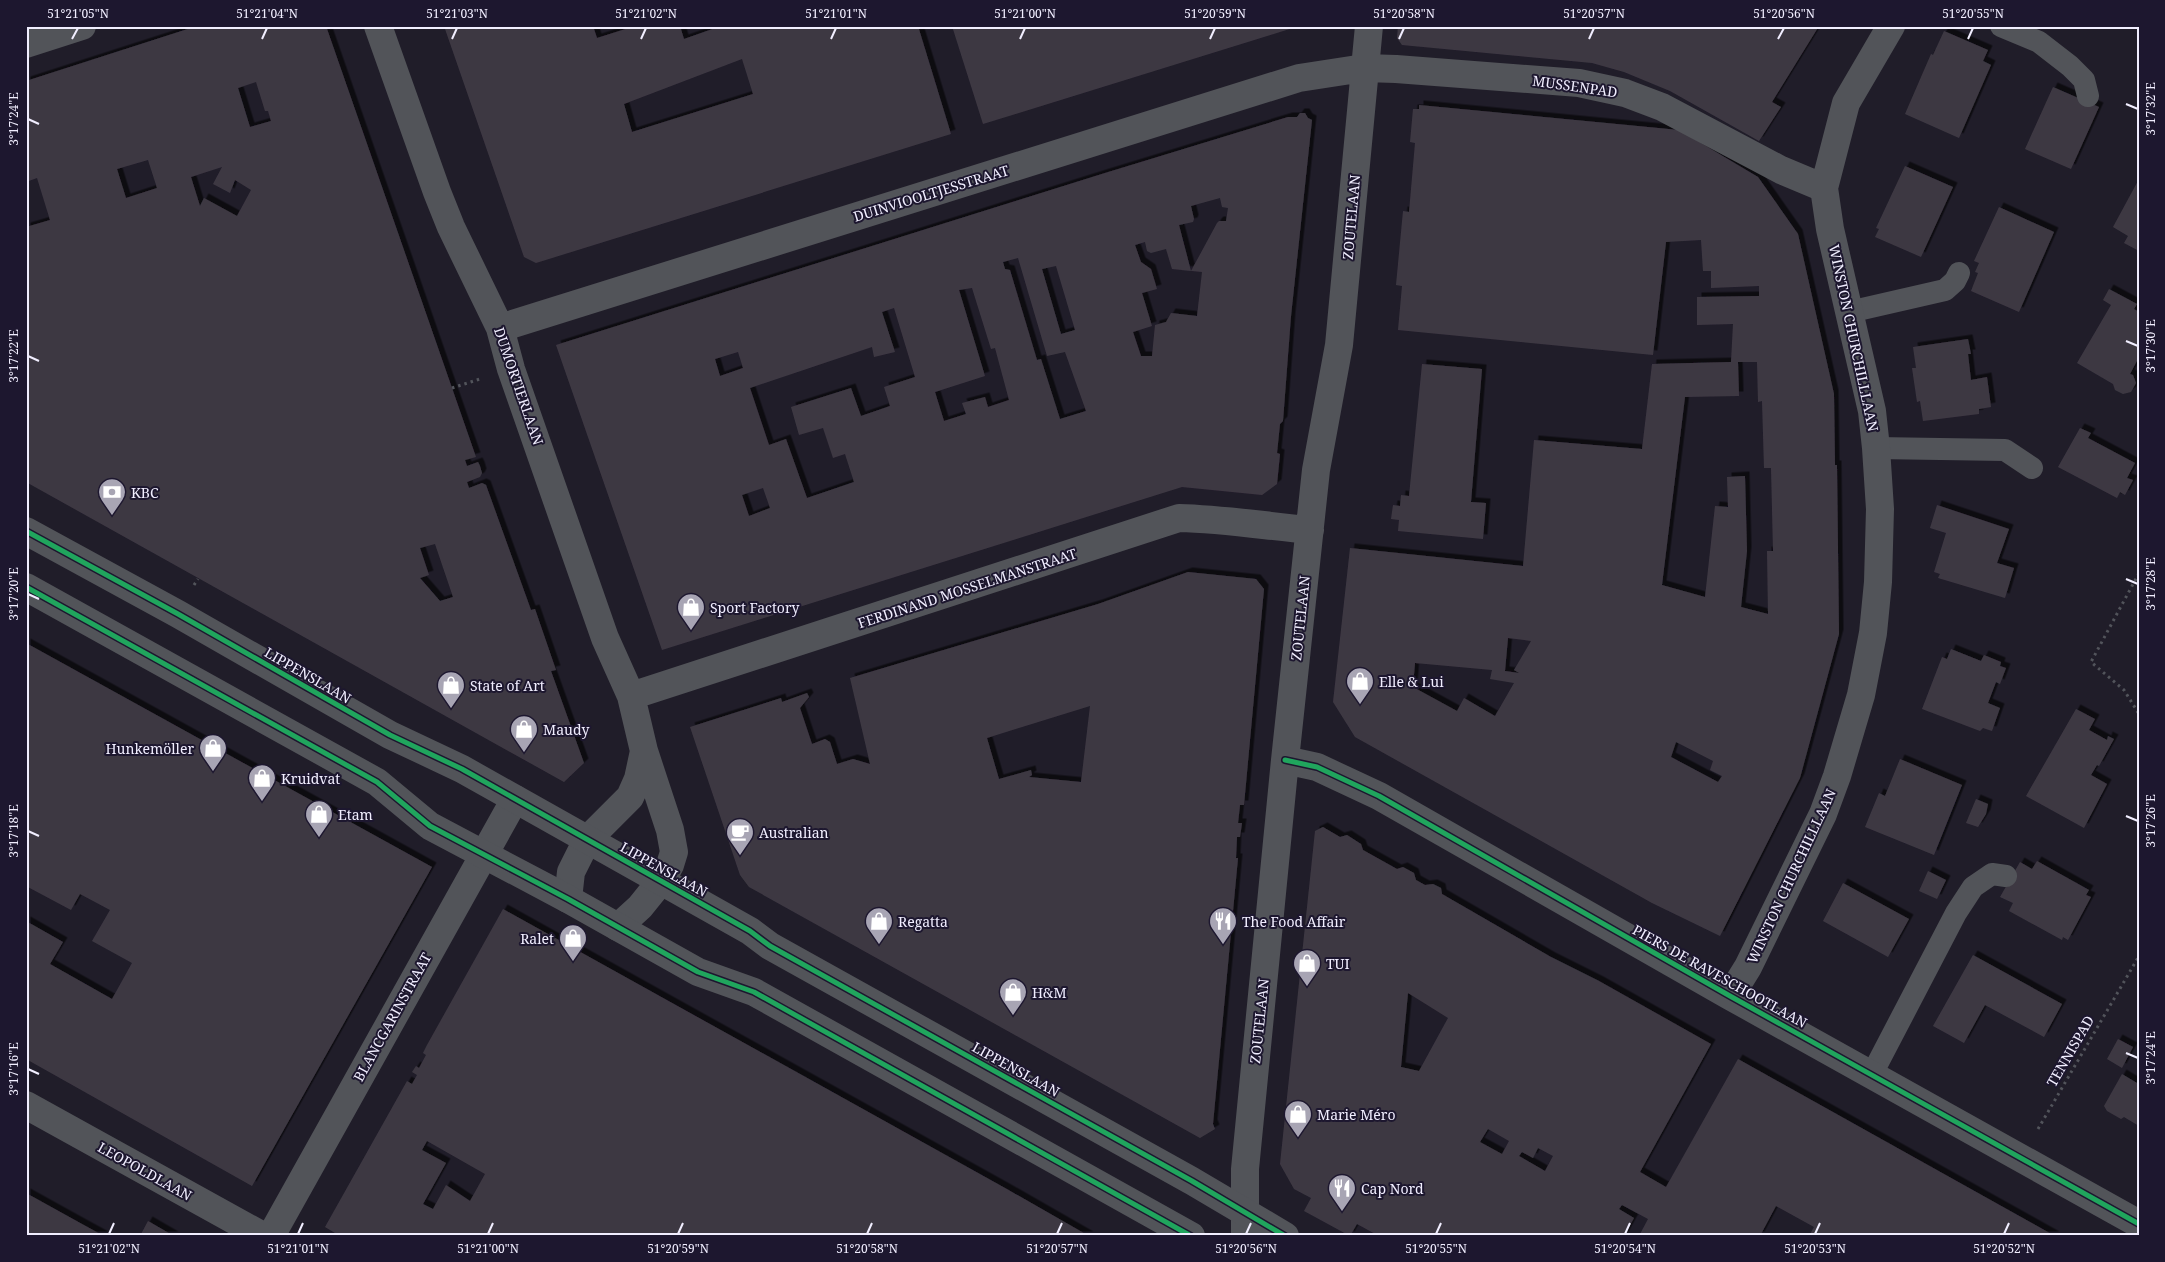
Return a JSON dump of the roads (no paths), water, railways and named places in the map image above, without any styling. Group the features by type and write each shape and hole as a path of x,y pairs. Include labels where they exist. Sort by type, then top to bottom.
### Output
{"street":[{"path":"26,44 82,26"},
{"name":"DUMORTIERLAAN","path":"378,26 451,227 500,328 511,370 605,638 631,696 644,751 670,830 674,852 670,865 661,881 640,907 618,927"},
{"name":"ZOUTELAAN","path":"1245,1224 1245,1169 1285,760 1316,470 1339,345 1368,26"},
{"name":"WINSTON CHURCHILLLAAN","path":"1730,996 1748,967 1823,814 1837,776 1861,695 1874,633 1878,582 1880,509 1872,410 1830,229 1824,188 1846,103 1891,26"},
{"name":"DUINVIOOLTJESSTRAAT","path":"500,328 1299,78 1364,68"},
{"name":"MUSSENPAD","path":"1364,68 1579,83 1625,93 1662,107 1782,170 1824,188"},
{"name":"FERDINAND MOSSELMANSTRAAT","path":"631,696 1180,518 1205,518 1261,526 1310,530"},
{"name":"LIPPENSLAAN","path":"26,532 178,614 390,734 462,769 750,931 770,946 1245,1224 1285,1236"},
{"path":"26,587 377,782 430,826 568,899 698,972 754,992 1191,1236"},
{"name":"DUMORTIERLAAN","path":"568,899 572,872 587,840 630,797 638,779 644,751"},
{"name":"PIERS DE RAVESCHOOTLAAN","path":"1285,760 1317,767 1379,796 1730,996 2139,1224"},
{"name":"BLANCGARINSTRAAT","path":"272,1236 515,799"},
{"name":"LEOPOLDLAAN","path":"26,1106 263,1236"}],"lane":[{"path":"2001,26 2039,42 2070,66 2084,80 2088,96"},
{"path":"1849,312 1944,290 1955,282 1959,273"},
{"path":"1876,448 2006,450 2032,468"},
{"path":"1872,1074 1956,913 1973,887 1992,874 2006,876"}],"place":[{"name":"KBC","path":"112,516"},
{"name":"Sport Factory","path":"691,631"},
{"name":"Elle & Lui","path":"1360,705"},
{"name":"State of Art","path":"451,709"},
{"name":"Maudy","path":"524,753"},
{"name":"Hunkemöller","path":"213,772"},
{"name":"Kruidvat","path":"262,802"},
{"name":"Etam","path":"319,838"},
{"name":"Australian","path":"740,856"},
{"name":"Regatta","path":"879,945"},
{"name":"The Food Affair","path":"1223,945"},
{"name":"Ralet","path":"573,962"},
{"name":"TUI","path":"1307,987"},
{"name":"H&M","path":"1013,1016"},
{"name":"Marie Méro","path":"1298,1138"},
{"name":"Cap Nord","path":"1342,1212"}]}
